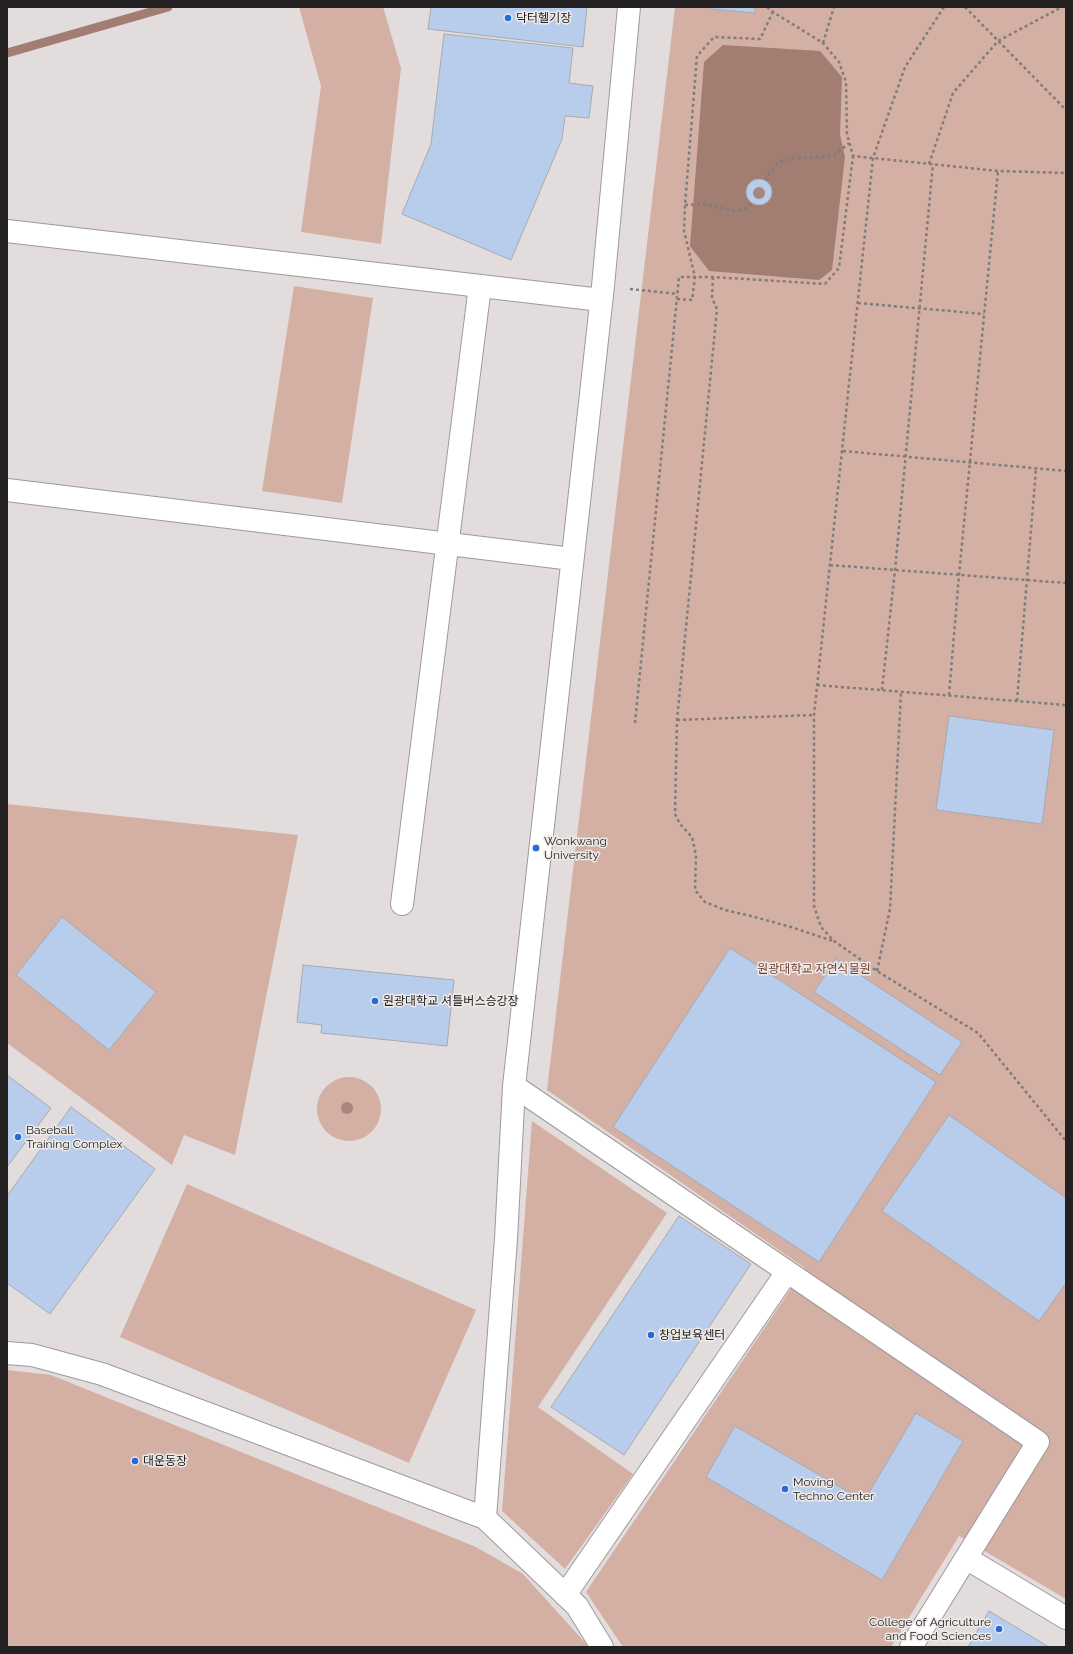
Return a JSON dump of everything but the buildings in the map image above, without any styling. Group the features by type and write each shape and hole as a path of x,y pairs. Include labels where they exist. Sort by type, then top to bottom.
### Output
{"lane":[{"path":"485,1518 506,1238 514,1086 602,293 629,7"},
{"path":"7,231 480,286 602,293"},
{"path":"402,904 480,286"},
{"path":"7,490 572,559"},
{"path":"514,1086 1038,1442 911,1647"},
{"path":"565,1596 787,1272"},
{"path":"7,1353 32,1355 102,1374 485,1518 576,1606 602,1647"},
{"path":"966,1558 1066,1618"}],"path":[{"path":"635,722 679,277 713,277 825,284 839,268 853,156 847,134 846,82 839,62 823,43 768,7"},
{"path":"823,43 834,7"},
{"path":"944,7 905,67 873,158 814,715 814,906 821,927 834,941 877,971 978,1033 1066,1141"},
{"path":"965,7 1066,110"},
{"path":"929,164 953,93 998,41 1062,7"},
{"path":"677,299 692,300 695,277 684,231 697,56 714,37 760,39 774,12"},
{"path":"765,180 768,173 779,162 795,158 835,155 849,143"},
{"path":"853,156 998,171 1066,173"},
{"path":"882,690 895,570 904,457 932,164"},
{"path":"949,695 959,575 998,171"},
{"path":"685,205 703,204 735,211 743,210 752,204"},
{"path":"713,277 712,298 717,309 677,720 675,814 680,824 692,838 696,855 695,890 705,902 725,910 791,927 834,941"},
{"path":"602,293 678,294"},
{"path":"858,303 984,314"},
{"path":"843,451 1066,471"},
{"path":"1017,701 1036,469"},
{"path":"830,565 1066,583"},
{"path":"817,685 1066,705"},
{"path":"877,971 890,909 901,692"},
{"path":"677,720 814,715"}],"green space":[{"path":"299,7 383,7 401,68 381,244 301,232 321,86"},
{"name":"원광대학교 자연식물원","path":"675,7 1066,7 1066,1599 959,1536 891,1647 623,1647 586,1592 805,1268 547,1090"},
{"path":"294,286 373,298 342,503 262,491"},
{"path":"7,804 298,835 235,1155 184,1135 172,1165 7,1043"},
{"path":"349,1077 361,1079 372,1086 379,1097 381,1109 379,1121 372,1132 361,1139 349,1141 337,1139 326,1132 319,1121 317,1109 319,1097 326,1086 337,1079"},
{"path":"532,1121 667,1213 538,1407 633,1474 565,1569 502,1511"},
{"path":"187,1184 476,1310 409,1463 120,1337"},
{"name":"대운동장","path":"7,1370 51,1375 476,1547 523,1574 589,1647 7,1647"}],"shaded area":[{"path":"723,45 820,51 842,77 840,135 845,157 832,270 819,280 709,271 690,246 704,62"}],"waterway":[{"path":"7,53 168,7"}],"place":[{"name":"닥터헬기장","path":"508,18"},
{"name":"Wonkwang University","path":"536,848"},
{"name":"원광대학교 셔틀버스승강장","path":"375,1001"},
{"name":"Baseball Training Complex","path":"18,1137"},
{"name":"창업보육센터","path":"651,1335"},
{"name":"대운동장","path":"135,1461"},
{"name":"Moving Techno Center","path":"785,1489"},
{"name":"College of Agriculture and Food Sciences","path":"999,1629"}]}
